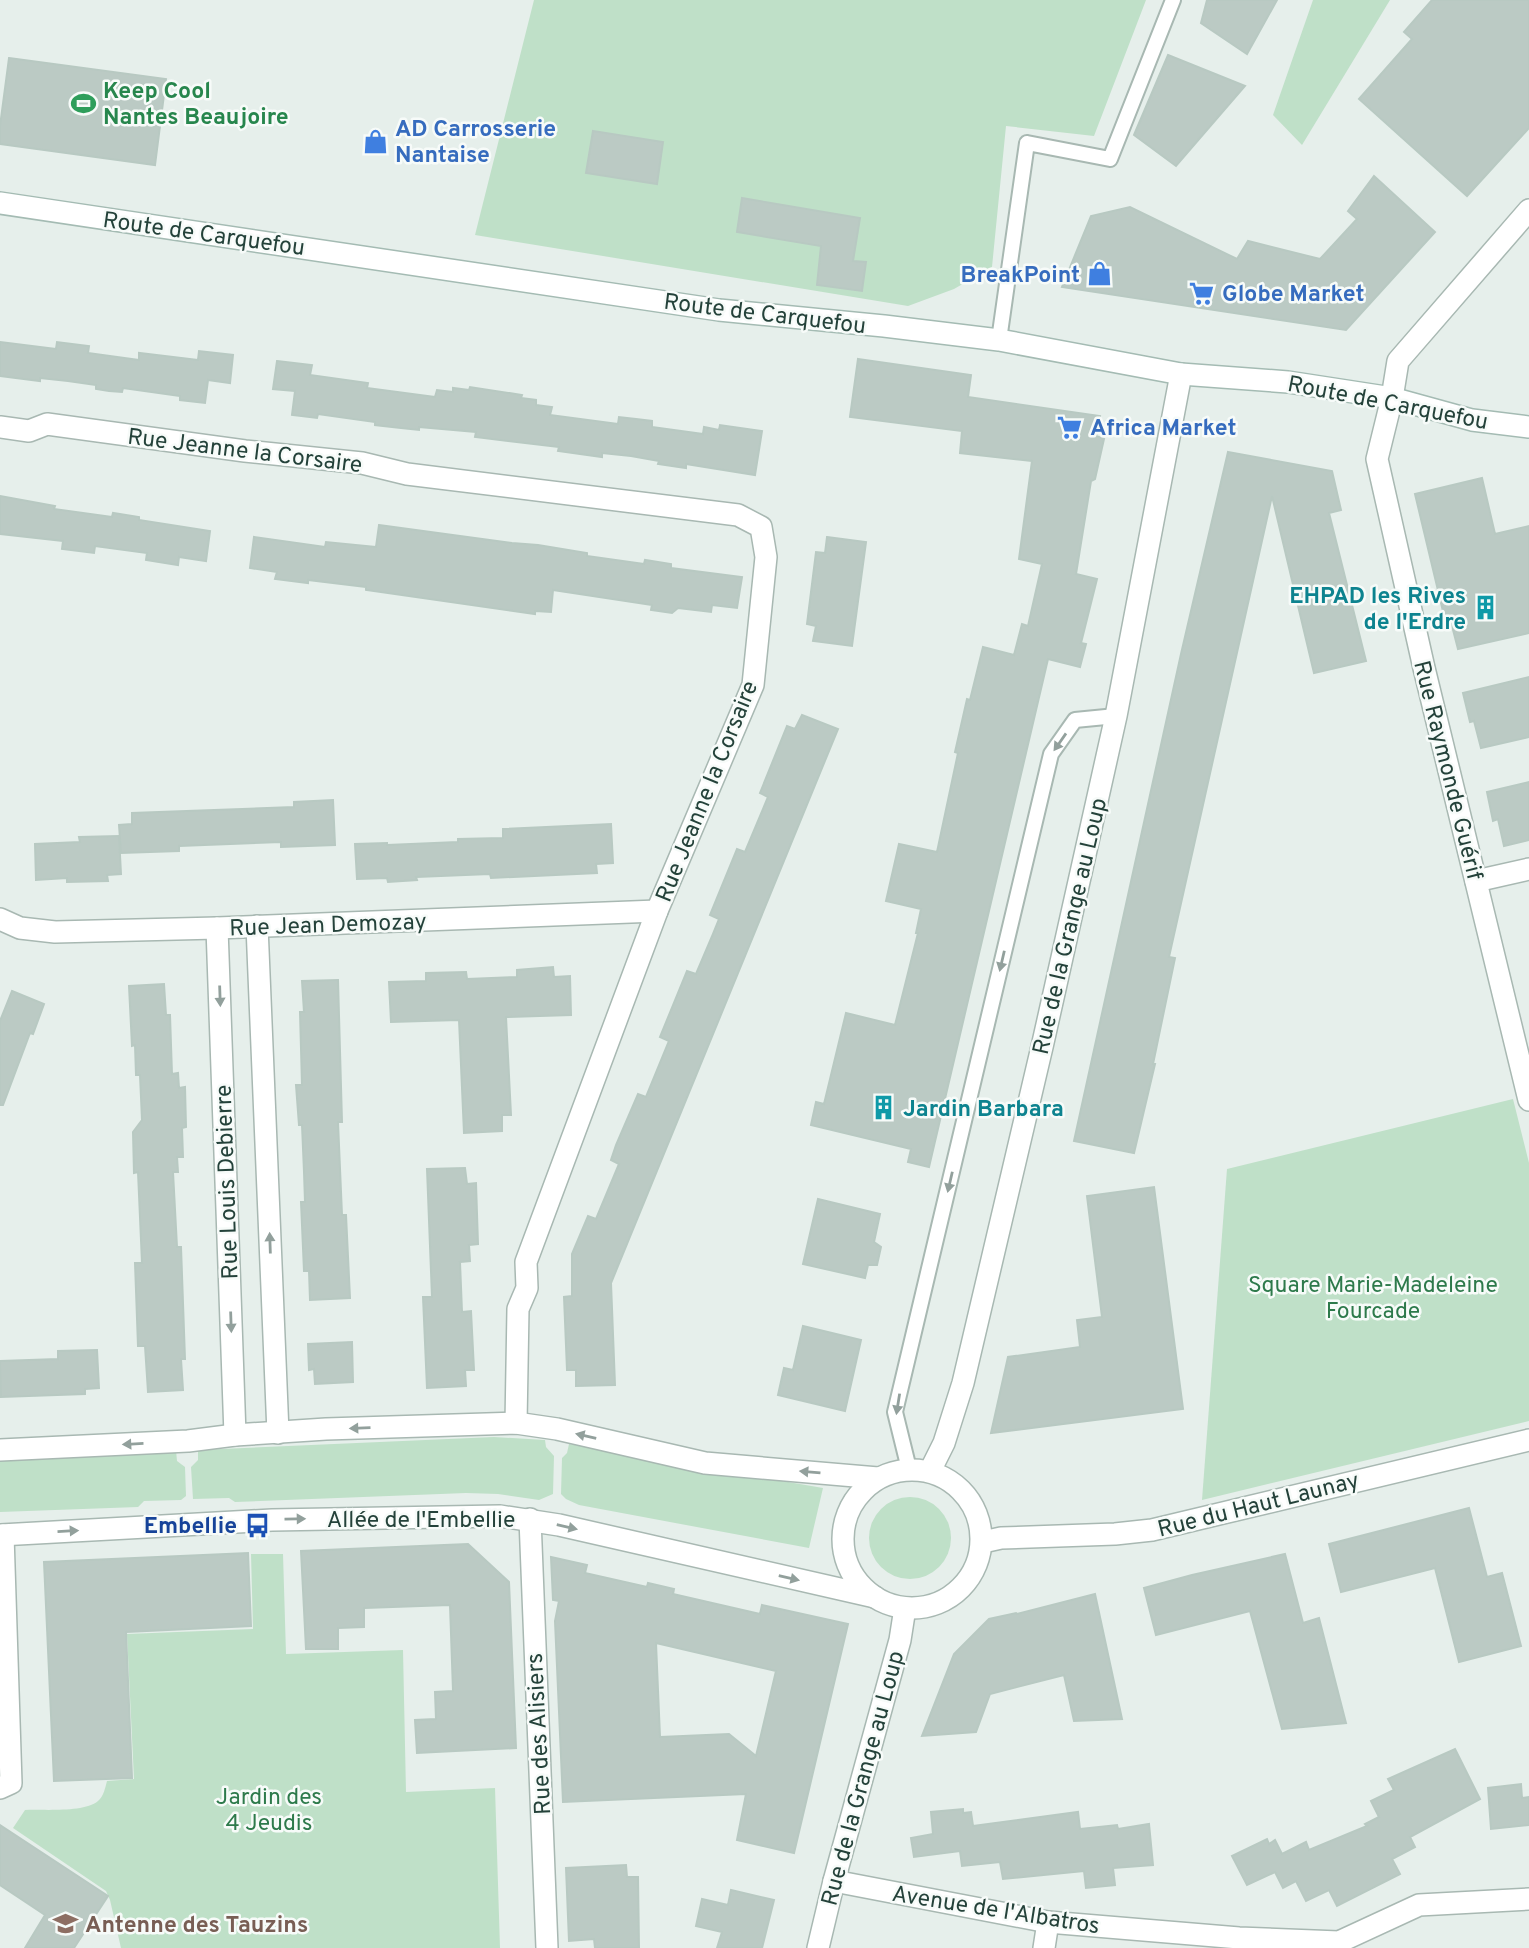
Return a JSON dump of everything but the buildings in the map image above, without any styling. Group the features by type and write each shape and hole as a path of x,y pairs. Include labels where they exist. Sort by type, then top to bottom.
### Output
{"street":[{"name":"Route de Carquefou","path":"0,203 719,310 999,340 1181,374 1288,382 1392,398 1472,420 1529,427"},
{"name":"Rue Raymonde Guérif","path":"1529,210 1398,361 1377,459 1424,668 1529,1100"},
{"name":"Rue de la Grange au Loup","path":"920,1470 944,1443 963,1383 1116,716 1181,374"},
{"name":"Rue Jeanne la Corsaire","path":"0,427 29,431 47,424 245,451 362,463 407,474 738,515 761,527 766,556 753,685 657,911 526,1262 527,1288 518,1308 516,1423"},
{"path":"1476,881 1529,869"},
{"name":"Rue Jean Demozay","path":"0,919 20,928 55,932 657,911"},
{"name":"Rue Louis Debierre","path":"257,926 278,1433"},
{"name":"Rue Louis Debierre","path":"217,928 235,1436"},
{"path":"0,1450 188,1441 326,1429 516,1423 557,1429 705,1462 878,1478 920,1470 963,1491 978,1515 983,1542 975,1570 957,1592 933,1605 905,1608 875,1597 857,1581 846,1560 842,1536 848,1513 860,1493 878,1478"},
{"name":"Rue du Haut Launay","path":"983,1542 1001,1538 1152,1530 1529,1440"},
{"name":"Allée de l'Embellie","path":"1,1535 272,1520 500,1516 530,1519 875,1597"},
{"name":"Rue des Alisiers","path":"530,1519 547,1948"},
{"path":"0,1788 11,1783 1,1535"},
{"name":"Rue de la Grange au Loup","path":"817,1948 900,1640 905,1608"},
{"name":"Avenue de l'Albatros","path":"834,1881 1048,1923 1239,1938 1339,1942 1419,1905 1529,1899"},
{"path":"1044,1948 1048,1923"}],"lane":[{"path":"999,340 1027,143 1110,159 1173,0"},
{"path":"920,1470 895,1412 1051,754 1075,720 1116,716"}],"green space":[{"path":"534,0 1146,0 1094,136 1006,126 992,267 954,289 908,306 475,235"},
{"path":"1313,0 1390,0 1302,145 1273,115"},
{"name":"Square Marie-Madeleine Fourcade","path":"1513,1099 1529,1163 1529,1421 1202,1500 1227,1169"},
{"path":"494,1437 545,1440 546,1447 554,1456 553,1494 539,1500 466,1493 235,1502 229,1498 193,1499 191,1467 198,1460 198,1450"},
{"path":"569,1444 823,1488 809,1548 579,1505 561,1494 562,1458 567,1453"},
{"path":"176,1450 177,1461 185,1467 186,1496 181,1500 144,1501 138,1507 0,1512 0,1457"},
{"path":"910,1497 926,1500 939,1509 948,1522 951,1538 948,1554 939,1567 926,1576 910,1579 894,1576 881,1567 872,1554 869,1538 872,1522 881,1509 894,1500"},
{"name":"Jardin des 4 Jeudis","path":"251,1554 283,1554 286,1654 403,1650 406,1792 495,1788 500,1948 121,1948 106,1891 13,1828 25,1810 63,1810 92,1805 100,1799 107,1781 134,1779 127,1634 253,1629"}],"place":[{"name":"Keep Cool Nantes Beaujoire","path":"83,103"},
{"name":"AD Carrosserie Nantaise","path":"375,141"},
{"name":"BreakPoint","path":"1100,274"},
{"name":"Globe Market","path":"1202,293"},
{"name":"Africa Market","path":"1070,427"},
{"name":"EHPAD les Rives de l'Erdre","path":"1486,608"},
{"name":"Jardin Barbara","path":"883,1108"},
{"name":"Embellie","path":"257,1525"},
{"name":"Antenne des Tauzins","path":"65,1924"}]}
